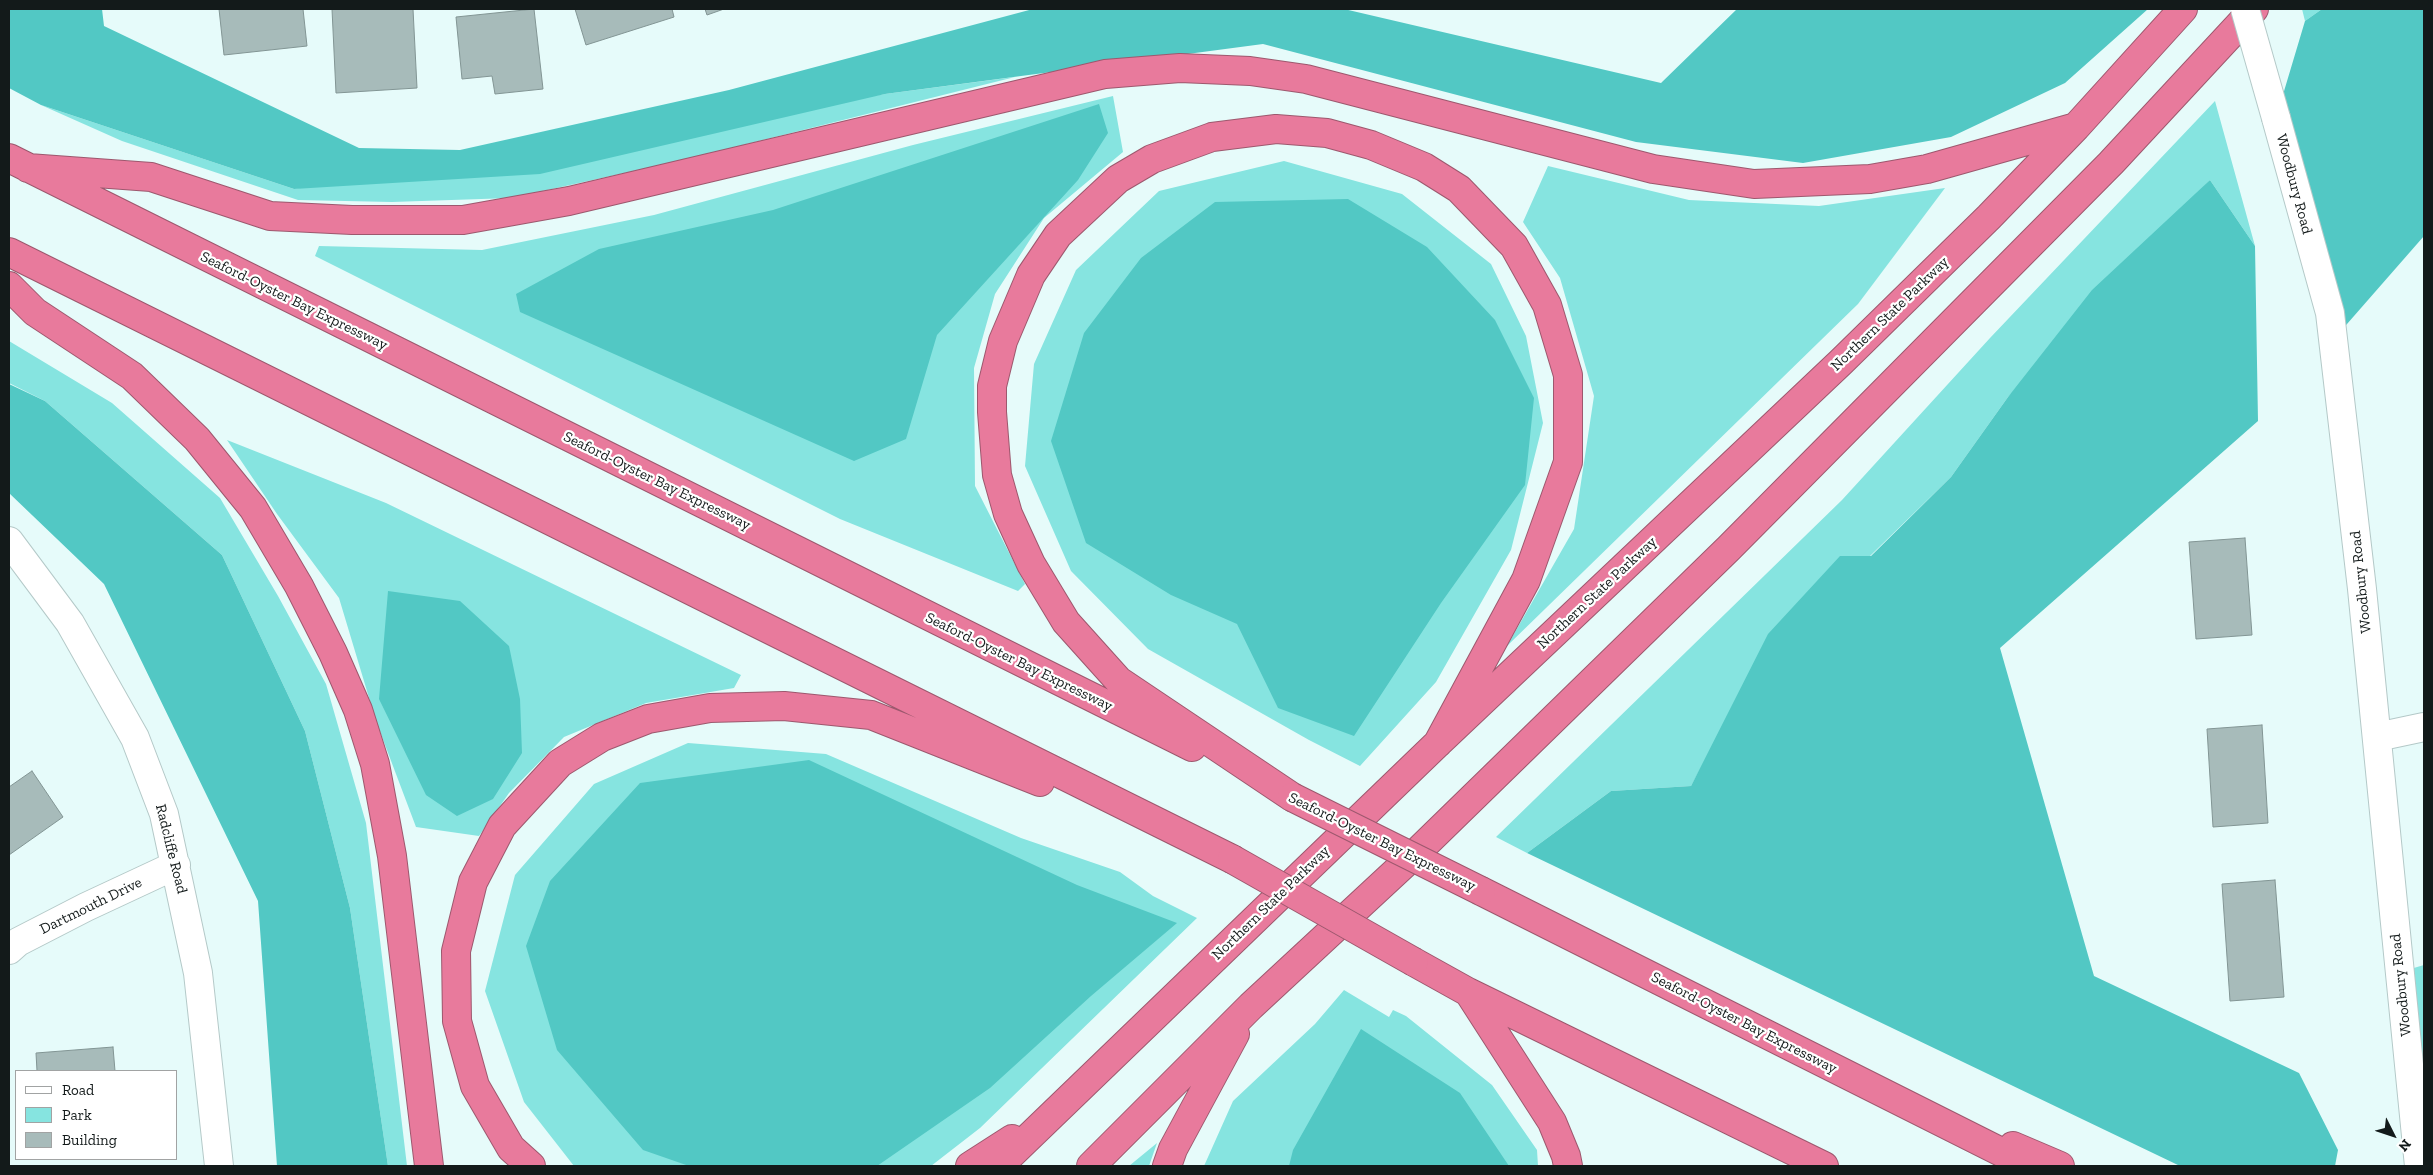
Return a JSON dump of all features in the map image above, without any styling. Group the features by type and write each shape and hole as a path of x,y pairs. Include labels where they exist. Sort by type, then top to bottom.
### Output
{"highway":[{"name":"Northern State Parkway","path":"999,1166 1438,743 1848,356 1989,217 2076,127 2183,9"},
{"path":"1091,1166 1251,1006 1415,854 1729,548 2110,163 2254,9"},
{"path":"18,163 151,177 270,216 352,220 463,220 569,201 1104,74 1180,68 1250,71 1306,79 1653,169 1754,184 1870,179 1927,169 2076,127"},
{"path":"1292,797 1119,681 1066,622 1031,564 1008,514 998,475 992,412 992,386 1003,341 1031,275 1058,235 1118,179 1152,159 1212,137 1276,130 1327,133 1371,145 1424,167 1460,189 1514,246 1547,305 1568,374 1568,462 1526,580 1438,743"},
{"name":"Seaford-Oyster Bay Expressway","path":"18,163 2030,1166"},
{"path":"9,252 1232,859 1468,992 1824,1166"},
{"path":"9,286 35,312 132,376 197,439 253,508 299,586 333,653 358,710 376,773 392,856 429,1166"},
{"path":"531,1166 512,1148 475,1086 457,1021 456,951 473,882 502,826 560,763 602,737 648,719 710,708 784,706 871,715 1232,859"},
{"path":"1468,992 1552,1122 1566,1156 1568,1166"},
{"path":"1167,1166 1173,1149 1251,1006"},
{"path":"1864,1084 2060,1166"},
{"path":"970,1166 998,1150 1064,1102"}],"main road":[{"name":"Woodbury Road","path":"2245,9 2330,312 2362,589 2419,1166"},
{"name":"Radcliffe Road","path":"9,541 70,622 135,738 164,814 198,974 219,1166"},
{"path":"2377,737 2424,726"},
{"name":"Dartmouth Drive","path":"9,950 18,942 176,865"}],"green space":[{"path":"2302,9 2322,9 2305,21"},
{"path":"1015,77 679,161 511,198 392,202 298,200 122,141 41,105 294,189 885,94"},
{"path":"1113,96 1123,152 1044,218 995,294 974,368 975,486 1025,584 1018,591 840,519 315,256 319,246 482,250 654,215 913,145"},
{"path":"2215,101 2255,246 2210,180 2008,397 1951,477 1870,556 1711,749 1691,786 1611,791 1527,853 1496,837 1842,500 1990,338"},
{"path":"1284,161 1402,194 1491,264 1526,336 1543,423 1511,550 1436,682 1360,766 1309,740 1148,649 1071,571 1025,466 1034,364 1076,270 1159,191"},
{"path":"1548,166 1689,200 1819,206 1945,188 1858,304 1507,646 1574,529 1594,396 1560,278 1523,222"},
{"path":"9,341 112,403 220,498 278,596 326,684 366,823 407,1166 388,1166 350,908 305,731 222,555 45,401 9,383"},
{"path":"227,440 386,503 741,675 734,688 646,703 564,737 509,793 479,836 416,827 376,721 339,598 277,514"},
{"path":"688,743 826,754 1021,838 1120,872 1153,896 1197,918 980,1128 931,1166 574,1166 524,1102 485,991 515,875 594,784"},
{"path":"2424,965 2424,1166 2400,972"},
{"path":"1344,990 1389,1017 1393,1010 1406,1016 1492,1085 1537,1150 1538,1166 1204,1166 1233,1101 1315,1024"},
{"path":"1157,1143 1149,1166 1129,1166"}],"shaded area":[{"path":"9,9 102,9 104,26 359,148 460,150 729,90 1033,9 1344,9 1661,83 1737,9 2148,9 2065,83 1951,137 1803,163 1636,142 1263,44 885,94 540,174 294,189 41,105 9,88"},
{"path":"2322,9 2424,9 2424,236 2333,340 2276,118 2305,21"},
{"path":"1099,104 1108,133 1078,180 937,335 906,439 854,461 520,312 516,294 599,249 773,210"},
{"path":"2210,180 2255,246 2258,421 2000,648 2094,976 2299,1073 2338,1150 2335,1166 2180,1166 1527,853 1611,791 1691,786 1768,634 1840,556 1871,556 1951,477 2008,397 2092,290"},
{"path":"1348,199 1427,247 1495,320 1534,398 1525,485 1441,603 1354,736 1278,708 1237,624 1171,595 1086,543 1051,441 1084,333 1141,258 1215,202"},
{"path":"9,384 45,401 222,555 305,731 350,908 388,1166 277,1166 258,901 104,584 9,493"},
{"path":"388,591 460,601 509,646 520,699 522,753 493,799 457,816 426,795 379,699"},
{"path":"809,760 1077,885 1177,923 1091,996 990,1088 877,1166 689,1166 643,1150 557,1050 526,946 550,881 640,783"},
{"path":"1361,1029 1460,1093 1509,1166 1289,1166 1293,1150"}],"building":[{"path":"219,9 303,9 307,46 224,55"},
{"path":"332,9 413,9 417,88 336,93"},
{"path":"534,9 543,89 495,94 492,76 462,79 456,17"},
{"path":"575,9 672,9 674,17 586,45"},
{"path":"705,9 724,9 707,15"},
{"path":"2245,538 2252,635 2196,639 2189,542"},
{"path":"2262,725 2268,823 2213,827 2207,729"},
{"path":"32,771 63,817 9,855 9,787"},
{"path":"2275,880 2284,997 2230,1001 2222,884"},
{"path":"113,1047 115,1070 37,1070 36,1053"}]}
